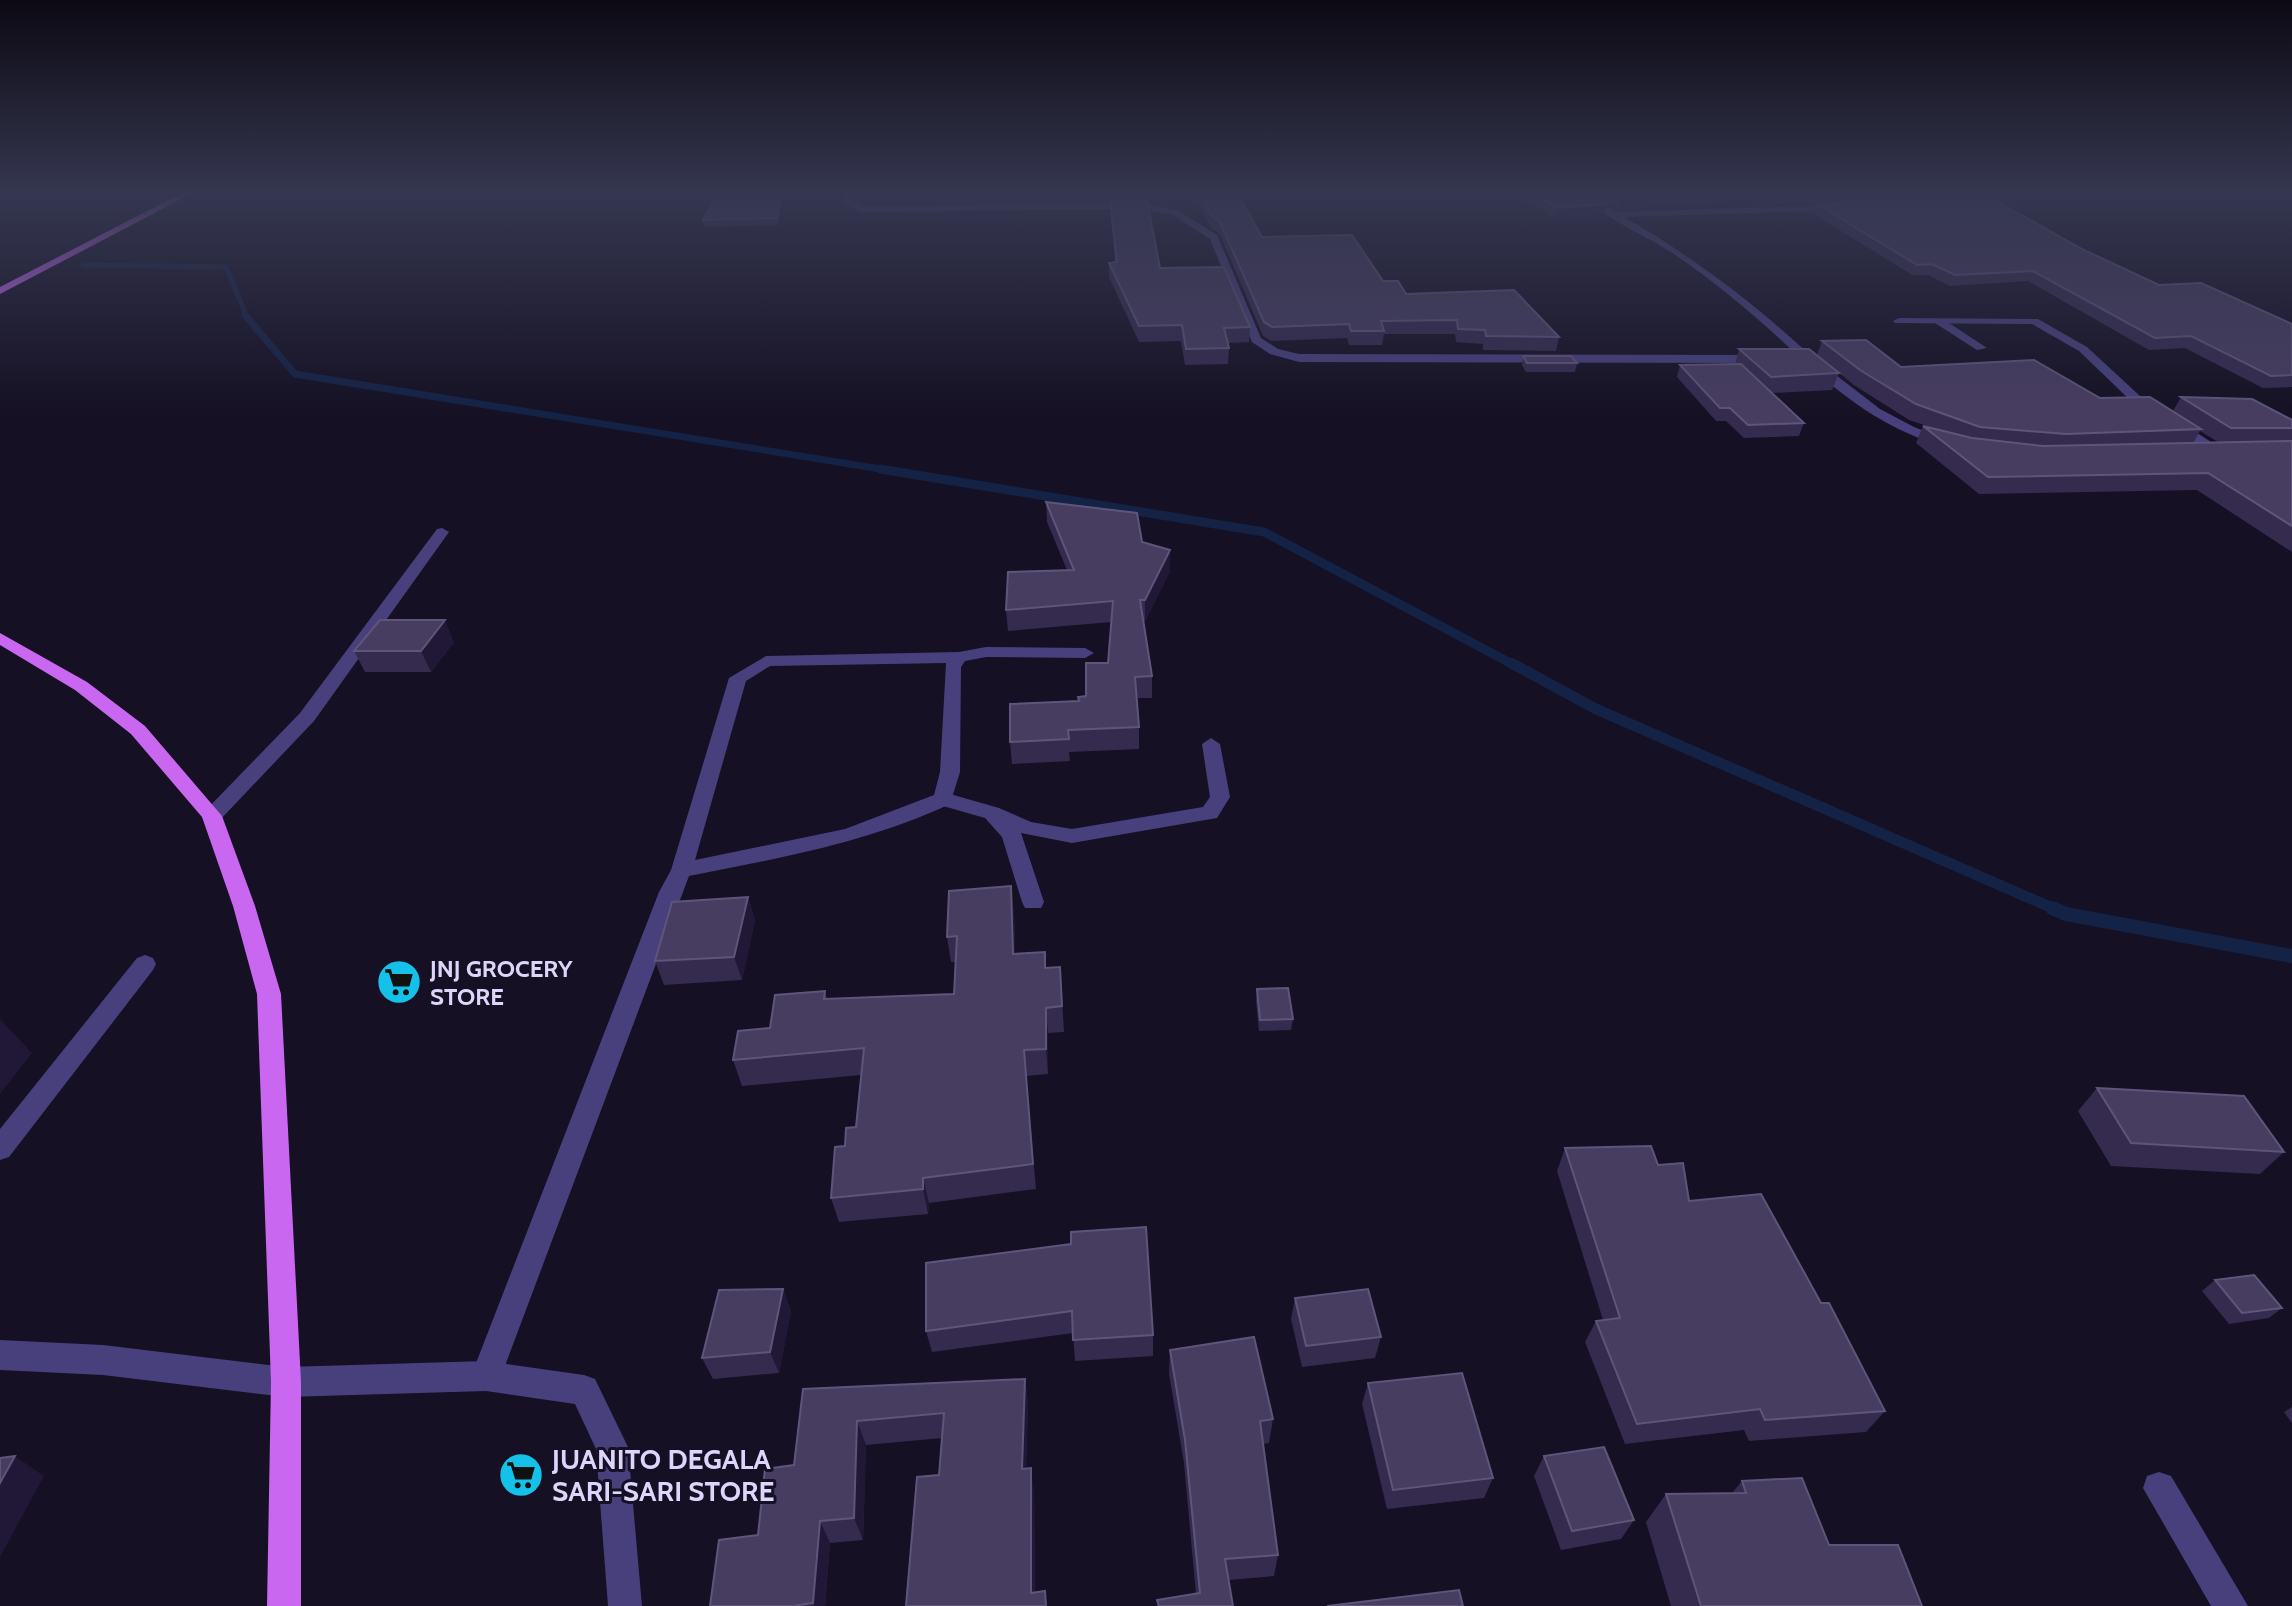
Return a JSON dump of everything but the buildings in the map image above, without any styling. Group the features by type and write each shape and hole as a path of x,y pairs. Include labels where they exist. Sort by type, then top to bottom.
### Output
{"main road":[{"path":"0,291 43,269"},
{"path":"0,638 81,686 138,730 212,816 244,906 269,994 286,1382 284,1606"}],"street":[{"path":"1227,269 1256,340 1274,352 1299,358 1777,358"},
{"path":"1701,269 1764,317 1837,384 1904,428 1963,446"},
{"path":"1899,321 2027,319 2045,326 2083,349 2136,399 2218,451"},
{"path":"1939,321 1981,348"},
{"path":"1792,358 1807,358"},
{"path":"2189,451 2233,451"},
{"path":"212,816 307,717 442,532"},
{"path":"486,1376 670,892 682,870 738,678 766,661 959,657 986,652 1085,653"},
{"path":"943,799 950,772 952,667 959,657"},
{"path":"682,870 847,838 905,819 943,799 992,813 1027,828 1072,836 1210,813 1220,797 1211,744"},
{"path":"992,813 1012,835 1033,902"},
{"path":"0,1149 145,964"},
{"path":"0,1355 103,1360 286,1382 486,1376 584,1390 612,1447 625,1606"},
{"path":"2159,1488 2231,1606"}],"waterway":[{"path":"227,269 247,317"},
{"path":"245,315 295,374 893,471"},
{"path":"880,469 1264,532 1514,665"},
{"path":"1511,663 1596,709 2057,910"},
{"path":"2052,908 2066,914 2292,956"}],"place":[{"name":"JNJ GROCERY STORE","path":"399,982"},
{"name":"JUANITO DEGALA SARI-SARI STORE","path":"521,1475"}]}
